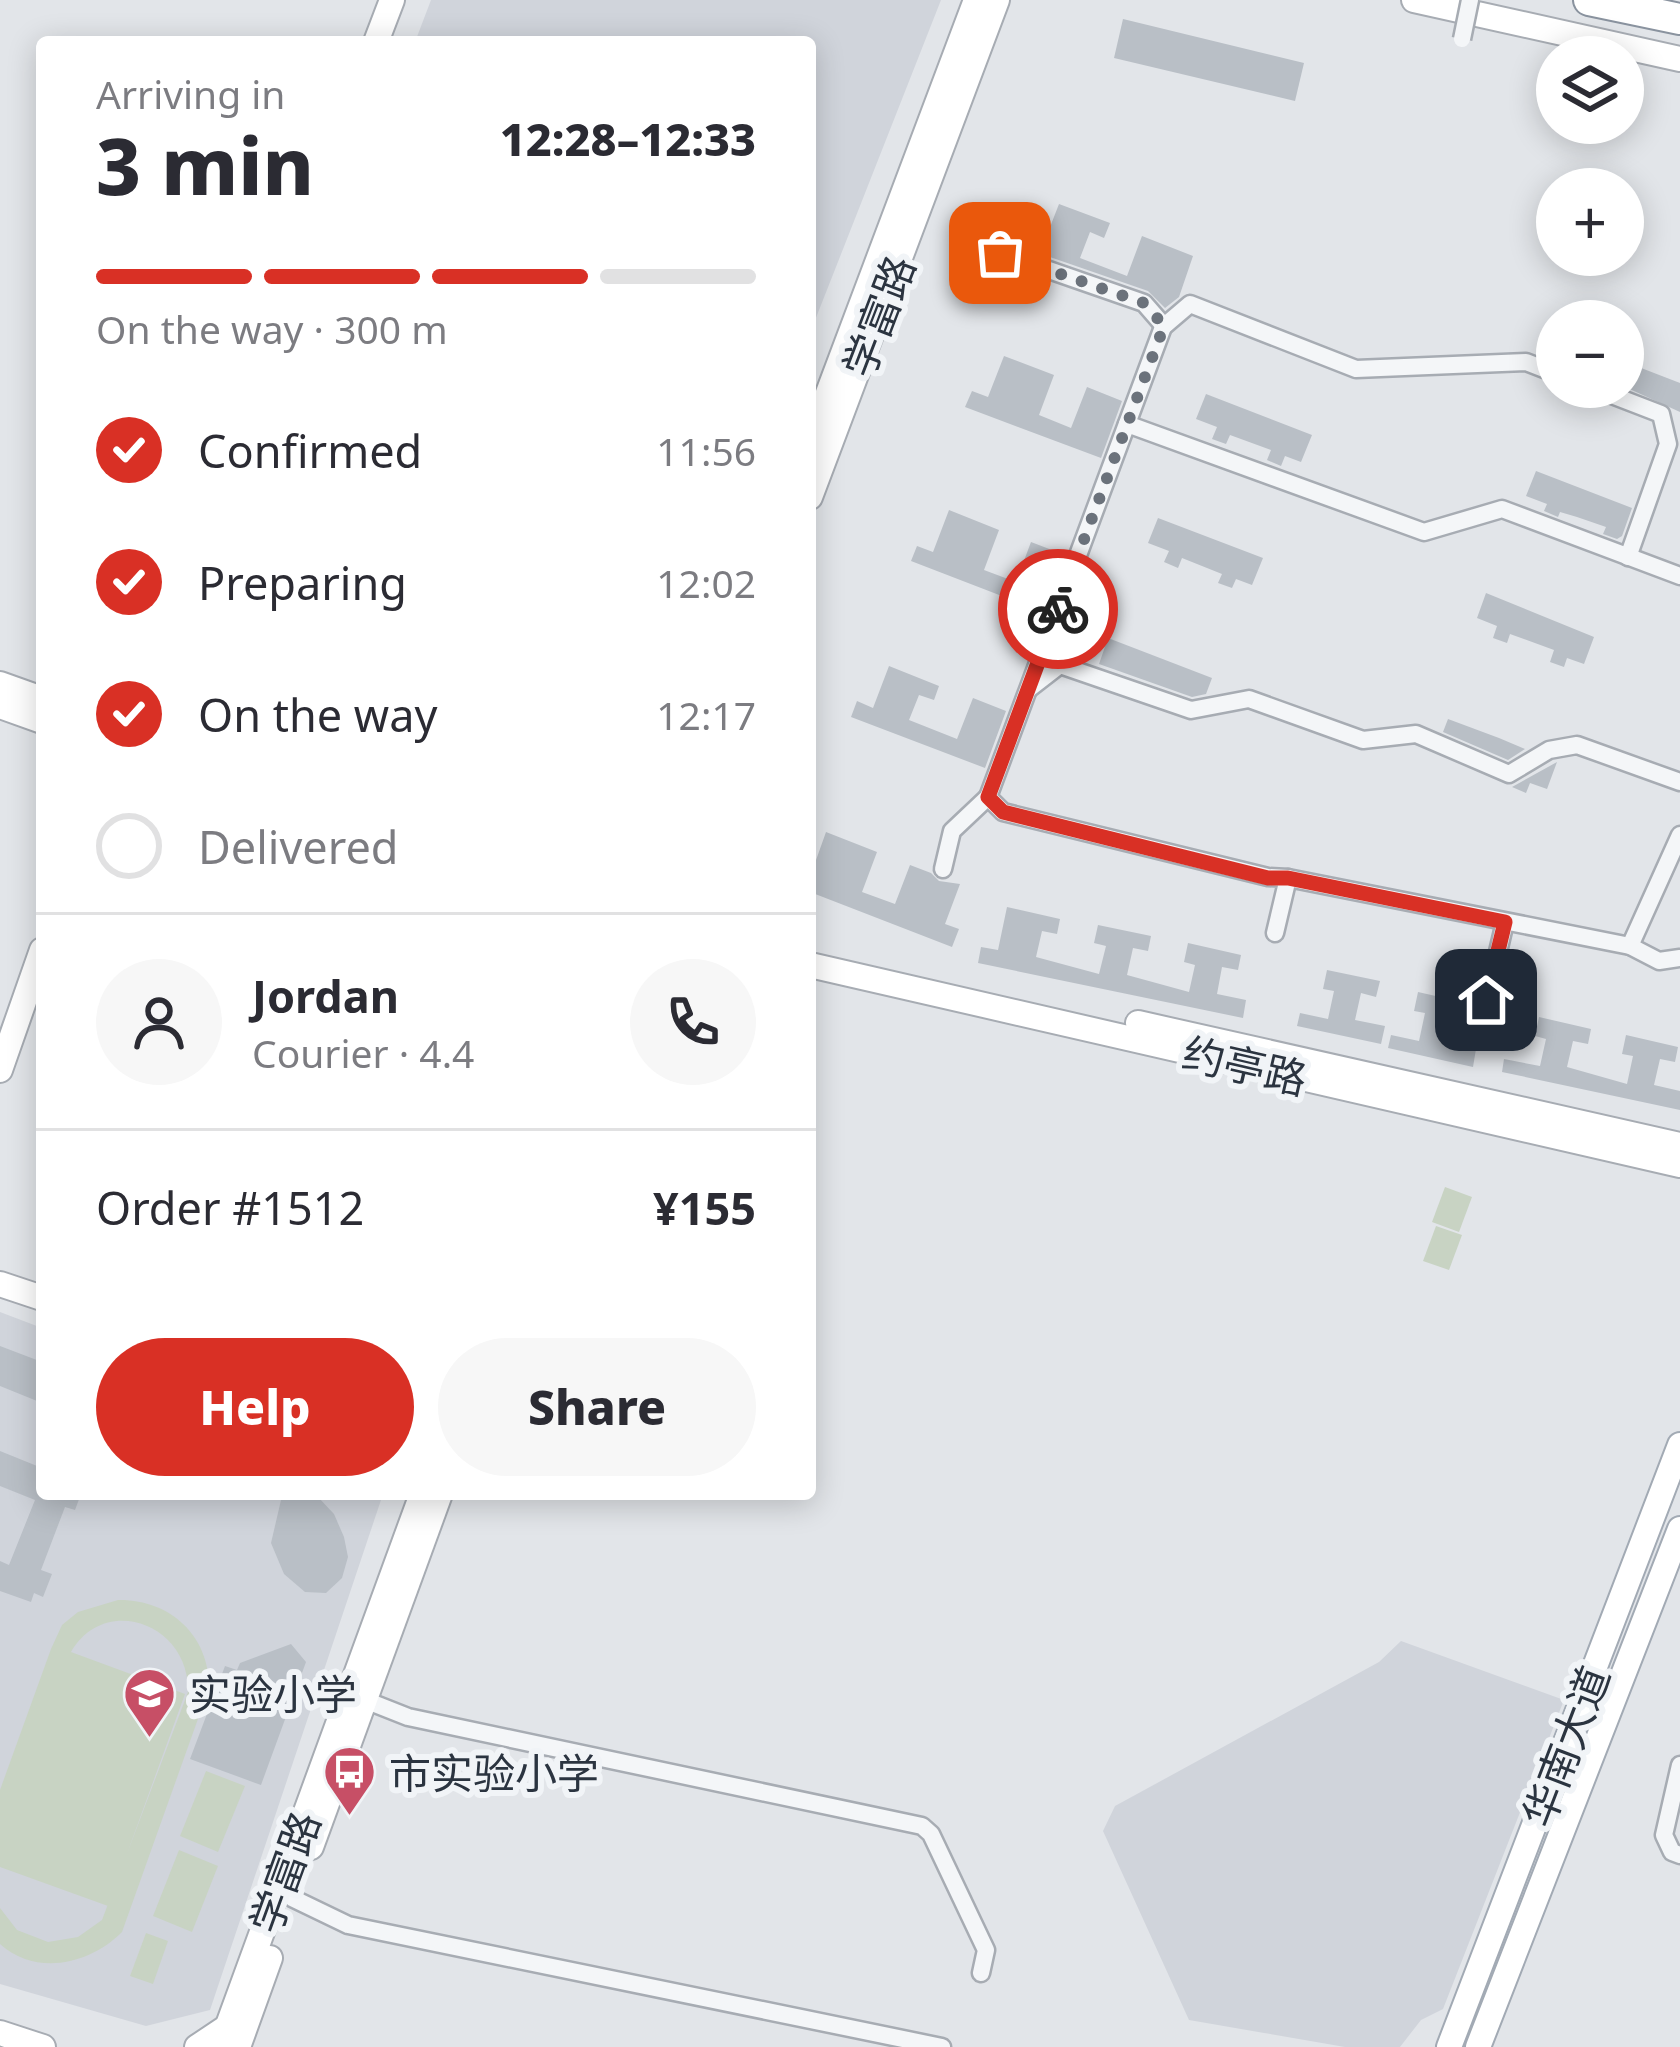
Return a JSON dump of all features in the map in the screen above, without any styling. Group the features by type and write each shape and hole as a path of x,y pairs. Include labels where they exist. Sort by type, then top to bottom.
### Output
{"highway":[{"path":"1588,0 1680,19"}],"street":[{"path":"378,36 392,0"},
{"name":"学富路","path":"816,425 976,0"},
{"name":"学富路","path":"816,481 998,0"},
{"path":"1414,0 1680,59"},
{"path":"1462,39 1470,0"},
{"path":"1000,253 1144,303 1164,326"},
{"path":"943,869 952,831 988,797 1164,326 1190,304 1356,369 1526,362 1536,366"},
{"path":"1628,557 1668,444 1660,414 1644,408"},
{"path":"1127,424 1424,532 1502,509 1680,577"},
{"path":"1028,689 1060,665 1191,710 1249,699 1363,740 1416,734 1508,774 1550,750 1577,745 1680,782"},
{"path":"0,684 36,697"},
{"path":"0,706 36,720"},
{"path":"988,797 1003,812 1268,878 1288,878 1630,946 1660,961 1680,958"},
{"path":"1630,946 1680,835"},
{"path":"1275,933 1288,878"},
{"path":"1486,1000 1505,922"},
{"name":"约亭路","path":"816,950 1680,1145"},
{"name":"约亭路","path":"816,965 1680,1165"},
{"path":"0,1070 36,967"},
{"path":"0,1284 36,1296"},
{"name":"华南大道","path":"1449,2047 1680,1445"},
{"name":"学富路","path":"235,2041 420,1500"},
{"name":"学富路","path":"235,2041 438,1500"},
{"name":"华南大道","path":"1478,2047 1680,1529"},
{"path":"364,1700 408,1717 922,1826 931,1834 986,1950 981,1973"},
{"path":"1680,1765 1664,1835 1672,1852 1680,1855"},
{"path":"292,1898 348,1924 942,2047"},
{"path":"0,2033 34,2046"},
{"path":"197,2047 235,2041"}],"shaded area":[{"path":"431,0 941,0 816,318 816,36 417,36"},
{"name":"实验小学","path":"0,1312 36,1326 36,1500 381,1500 210,2010 146,2026 0,1984"},
{"path":"1401,1641 1564,1700 1443,2009 1421,2020 1400,2047 1345,2047 1189,2020 1103,1831 1115,1806 1379,1662"}],"green space":[{"path":"1445,1187 1472,1197 1459,1232 1432,1222"},
{"path":"1436,1226 1462,1235 1449,1270 1423,1261"},
{"path":"118,1600 137,1601 170,1614 194,1637 208,1669 209,1688 122,1932 95,1952 63,1962 30,1961 0,1944 0,1908 17,1930 48,1942 78,1937 102,1920 107,1906 0,1867 0,1790 62,1625 78,1612","holes":["123,1621 143,1624 175,1649 185,1668 188,1692 127,1855 185,1694 71,1652 86,1634"]},
{"path":"206,1771 245,1786 218,1852 180,1836"},
{"path":"179,1850 218,1866 192,1932 153,1916"},
{"path":"146,1933 168,1941 153,1984 130,1976"}],"building":[{"path":"1123,19 1304,63 1295,101 1114,58"},
{"path":"1059,204 1110,223 1104,238 1090,232 1080,258 1127,276 1142,236 1193,256 1179,297 1165,308 1148,291 1024,248 1027,239 1043,245"},
{"path":"1004,356 1054,375 1039,415 1071,428 1087,387 1122,401 1101,458 965,407 972,391 988,397"},
{"path":"1644,369 1680,383 1680,412 1644,396"},
{"path":"1206,394 1312,435 1301,462 1285,456 1281,466 1267,460 1271,450 1230,435 1226,444 1212,439 1217,427 1196,419"},
{"path":"1536,471 1632,508 1622,536 1617,539 1603,534 1606,527 1544,511 1547,504 1526,496"},
{"path":"949,510 999,530 984,570 1016,582 1031,542 1065,555 1043,612 911,561 917,546 933,552"},
{"path":"1158,518 1263,558 1252,585 1236,579 1232,588 1218,583 1222,574 1182,558 1178,568 1164,562 1169,551 1148,543"},
{"path":"1486,593 1594,637 1584,664 1567,658 1564,667 1550,662 1554,650 1510,634 1507,643 1493,638 1497,626 1477,618"},
{"path":"1108,638 1212,678 1206,694 1192,697 1099,664"},
{"path":"889,666 939,686 934,700 919,695 909,720 957,739 973,698 1006,711 985,768 851,717 857,701 873,708"},
{"path":"1448,719 1525,749 1508,760 1443,732"},
{"path":"1557,762 1547,789 1530,783 1526,793 1512,787"},
{"path":"826,832 877,852 862,892 895,904 910,865 939,881 960,884 945,924 959,929 952,947 816,894 816,860"},
{"path":"1007,907 1060,919 1057,934 1042,931 1036,957 1099,974 1106,946 1094,943 1098,925 1151,936 1148,951 1133,948 1127,975 1189,992 1195,965 1184,962 1188,943 1241,955 1238,970 1222,967 1217,994 1246,1000 1243,1018 978,963 981,947 998,950"},
{"path":"1327,970 1380,981 1376,997 1361,993 1355,1020 1385,1026 1381,1044 1297,1026 1300,1013 1328,1019 1334,991 1323,989"},
{"path":"1418,992 1471,1004 1468,1019 1452,1016 1447,1042 1476,1049 1473,1067 1388,1048 1391,1035 1419,1041 1425,1013 1414,1011"},
{"path":"1539,1017 1591,1029 1588,1044 1573,1041 1567,1067 1627,1084 1633,1056 1622,1054 1626,1035 1678,1047 1675,1062 1660,1059 1654,1085 1680,1091 1680,1110 1502,1072 1504,1059 1540,1066 1546,1039 1535,1036"},
{"path":"0,1346 36,1360 36,1401 0,1386"},
{"path":"0,1451 36,1466 36,1500 79,1500 75,1510 65,1507 41,1570 52,1574 43,1597 34,1593 31,1602 0,1591 0,1561 9,1565 35,1500 0,1486"},
{"path":"281,1500 321,1500 334,1514 344,1537 348,1557 342,1578 326,1593 305,1592 284,1574 271,1543"},
{"path":"291,1644 306,1662 261,1785 190,1759 225,1666 237,1670 240,1663"}],"way so far":[{"path":"1000,253 1144,303 1164,326 1058,609"}],"place":[{"name":"实验小学","path":"150,1739"},
{"name":"市实验小学","path":"350,1818"}],"route":[{"path":"1058,609 988,797 1003,812 1268,878 1288,878 1505,922 1486,1000"}]}
